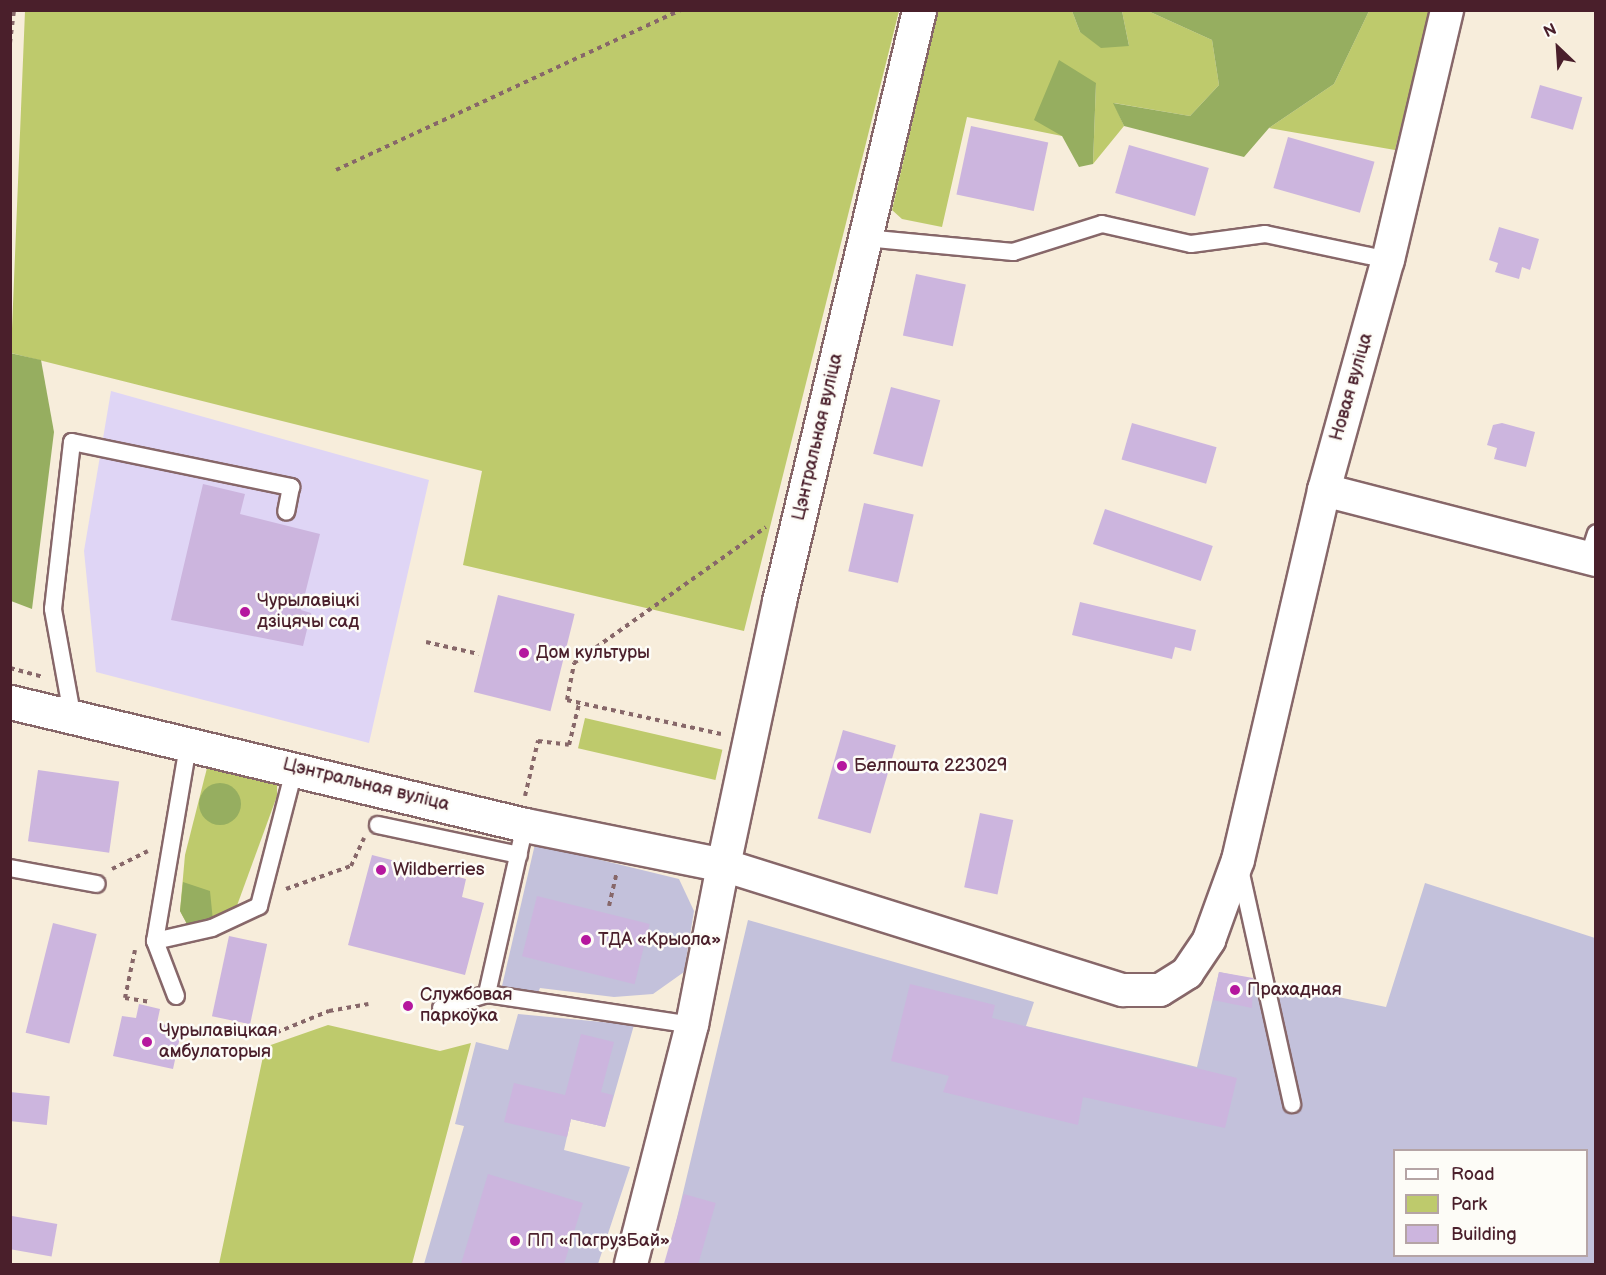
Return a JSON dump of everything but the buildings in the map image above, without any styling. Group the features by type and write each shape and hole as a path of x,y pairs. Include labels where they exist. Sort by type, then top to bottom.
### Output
{"street":[{"name":"Цэнтральная вуліца","path":"631,1264 692,1025 748,740 919,10"},
{"name":"Новая вуліца","path":"723,865 1123,990 1160,990 1187,973 1209,940 1238,860 1324,490 1388,260 1447,10"},
{"path":"1324,490 1593,550"},
{"name":"Цэнтральная вуліца","path":"10,702 70,699 189,741 522,827 723,865"}],"lane":[{"path":"865,238 1013,252 1102,224 1191,244 1265,234 1388,260"},
{"path":"70,699 53,609 72,442 291,488 286,512"},
{"path":"176,996 155,941 189,741"},
{"path":"155,941 212,928 260,906 295,767"},
{"path":"378,825 522,827 487,994"},
{"path":"1238,860 1292,1104"},
{"path":"10,868 97,884"},
{"path":"441,1008 487,994 692,1025"}],"path":[{"path":"10,43 14,10"},
{"path":"336,170 680,10"},
{"path":"748,740 567,700 574,663 767,526 797,525"},
{"path":"426,642 479,654"},
{"path":"10,668 70,699"},
{"path":"522,827 538,741 569,745 579,704"},
{"path":"262,897 351,866 360,841 378,825"},
{"path":"154,858 156,846"},
{"path":"137,939 125,998 151,1002"},
{"path":"207,1032 268,1036 329,1011 368,1004"}],"shaded area":[{"name":"Чурылавіцкі дзіцячы сад","path":"111,391 429,480 369,743 96,672 84,551"},
{"path":"535,844 679,879 694,911 684,972 653,994 614,997 540,988 537,995 511,993 502,986"},
{"path":"1425,883 1595,938 1595,1264 666,1264 748,920 1034,1002 1026,1026 1197,1067 1219,972 1386,1007"},
{"path":"518,1014 634,1025 605,1127 571,1119 564,1150 630,1167 598,1264 424,1264 464,1126 455,1124 476,1042 508,1050"}],"green space":[{"path":"25,11 899,11 744,631 463,565 482,471 11,353"},
{"path":"938,11 1072,11 1080,32 1129,46 1122,11 1148,11 1212,40 1219,85 1190,116 1114,103 1124,126 1093,164 1096,83 1062,136 967,117 942,227 902,219 892,210"},
{"path":"1072,11 1122,11 1129,46 1101,48 1080,32"},
{"path":"1148,11 1369,11 1334,84 1269,128 1244,157 1124,126 1113,103 1190,116 1219,85 1212,40"},
{"path":"1369,11 1430,11 1395,150 1269,128 1334,84"},
{"path":"1059,60 1096,83 1093,164 1079,167 1062,136 1034,120"},
{"path":"10,353 41,360 54,432 32,609 11,601"},
{"path":"585,718 722,750 715,780 578,748"},
{"path":"208,764 277,782 277,796 235,911 187,924 180,911 185,855"},
{"path":"220,783 228,784 235,789 240,796 240,812 235,819 228,824 220,825 212,824 205,819 200,812 199,804 200,796 205,789 212,784"},
{"path":"183,882 210,891 213,921 187,924 180,911"},
{"path":"328,1025 440,1051 471,1043 412,1264 219,1264 265,1047"}],"place":[{"name":"Чурылавіцкі дзіцячы сад","path":"245,612"},
{"name":"Дом культуры","path":"524,653"},
{"name":"Белпошта 223029","path":"842,766"},
{"name":"Wildberries","path":"381,870"},
{"name":"ТДА «Крыола»","path":"586,940"},
{"name":"Прахадная","path":"1235,990"},
{"name":"Службовая паркоўка","path":"408,1006"},
{"name":"Чурылавіцкая амбулаторыя","path":"147,1042"},
{"name":"ПП «ПагрузБай»","path":"515,1241"}]}
